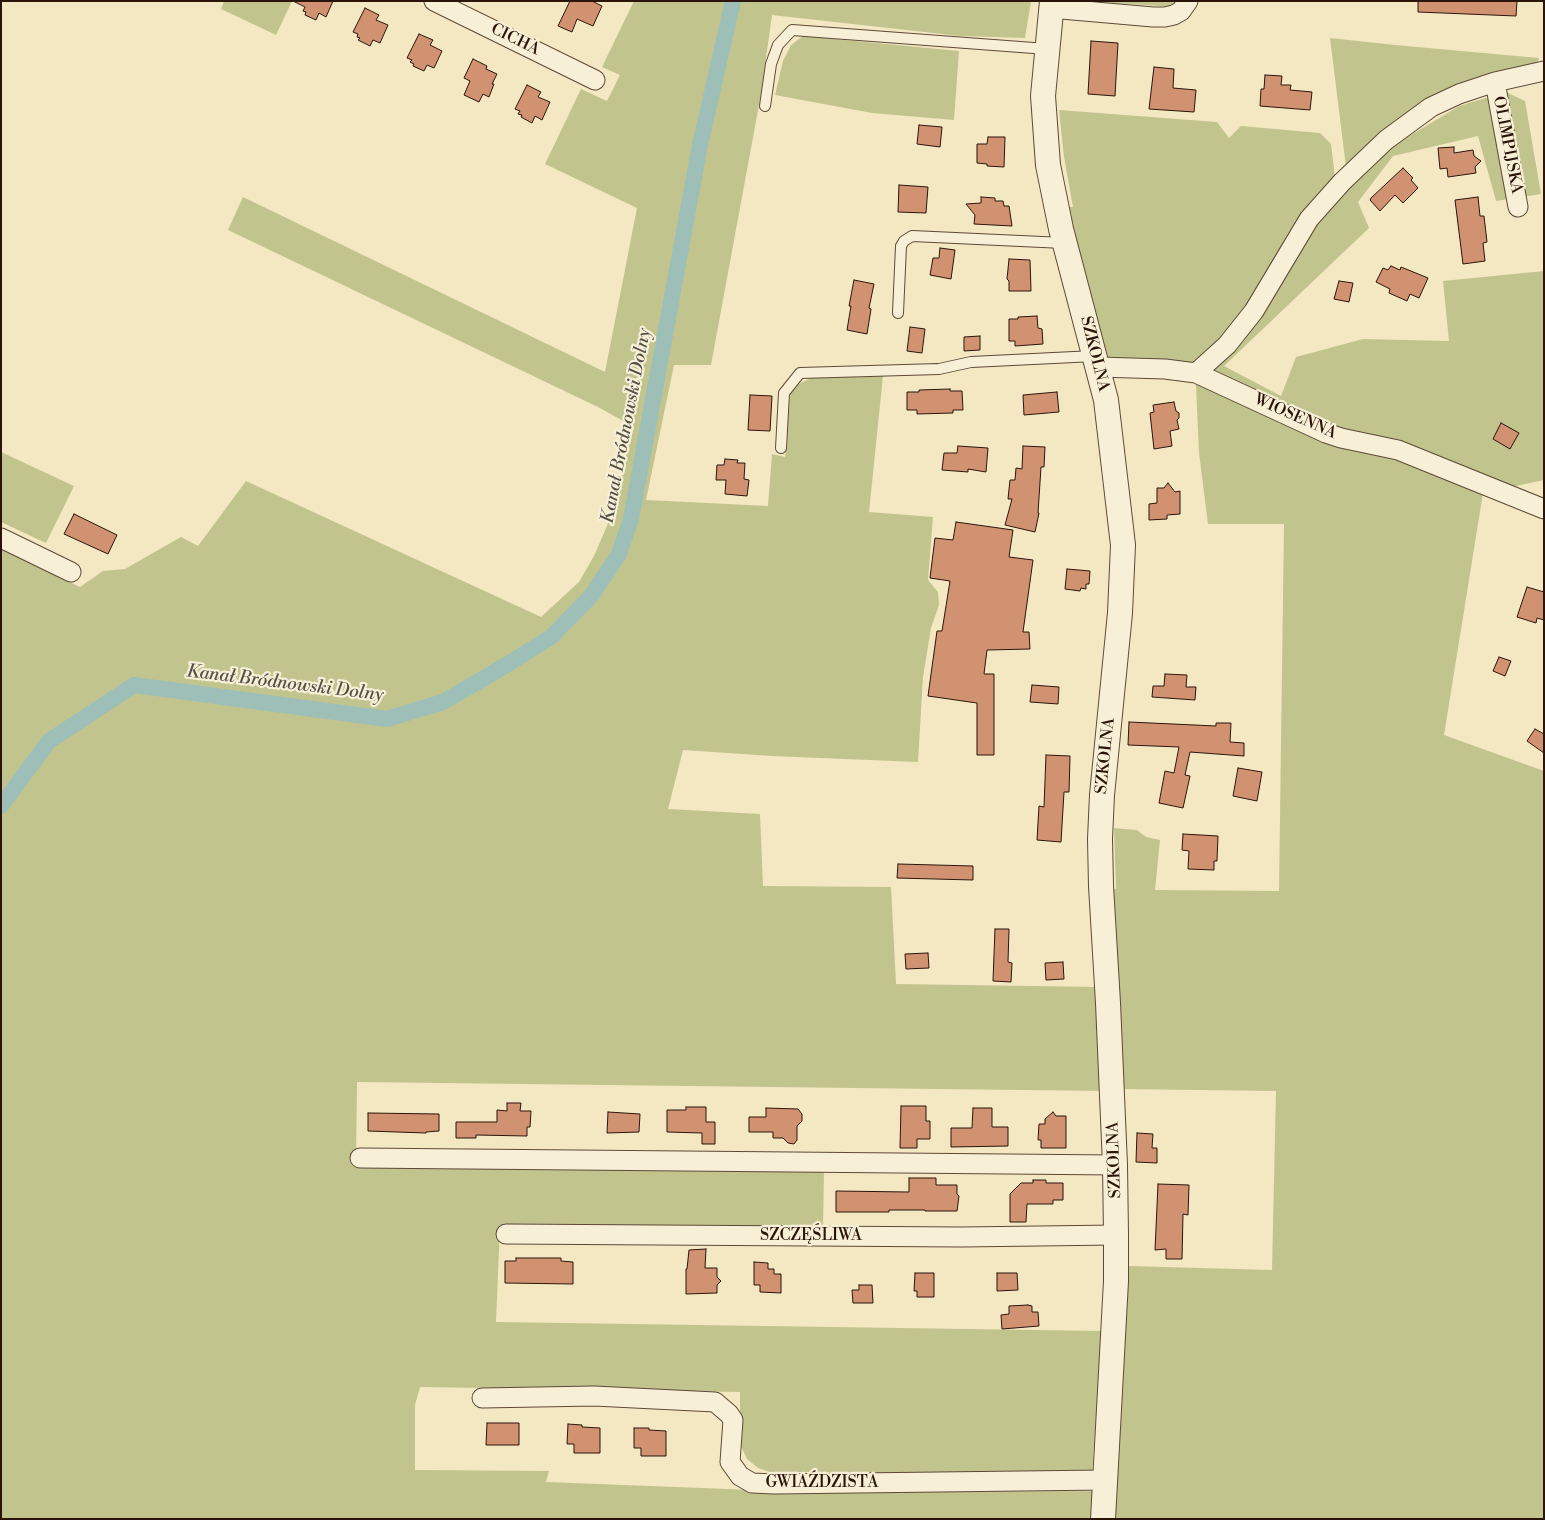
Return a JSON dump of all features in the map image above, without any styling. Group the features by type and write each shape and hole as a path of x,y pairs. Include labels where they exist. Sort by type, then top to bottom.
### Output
{"street":[{"name":"CICHA","path":"434,1 595,80"},
{"path":"1051,4 1166,17 1181,11 1188,1"},
{"name":"SZKOLNA","path":"1051,4 1043,96 1048,165 1065,243 1106,400 1123,545 1120,613 1102,795 1100,838 1115,1165 1116,1235 1116,1281 1103,1519"},
{"path":"1196,373 1227,345 1254,311 1309,219 1342,182 1386,140 1431,107 1459,94 1495,82 1544,71"},
{"name":"OLIMPIJSKA","path":"1495,82 1518,207"},
{"name":"WIOSENNA","path":"1097,361 1196,373 1326,433 1398,450 1544,509"},
{"path":"1,538 71,572"},
{"path":"360,1158 1115,1165"},
{"name":"SZCZĘŚLIWA","path":"506,1234 1116,1235"},
{"name":"GWIAŹDZISTA","path":"482,1398 594,1396 715,1402 733,1420 730,1462 740,1476 752,1483 1104,1480"}],"lane":[{"path":"765,106 771,64 778,45 792,30 1047,48"},
{"path":"898,313 901,246 904,241 912,236 1065,243"},
{"path":"781,448 784,393 800,373 939,369 971,362 1097,361"}],"green space":[{"path":"224,1 292,1 276,35 221,9"},
{"path":"634,1 1031,1 1025,38 960,36 772,15 761,94 711,365 674,365 646,500 768,506 772,454 785,457 792,391 799,384 811,378 883,376 869,512 933,517 928,580 938,592 939,605 931,628 923,677 918,762 683,750 668,809 760,814 763,886 891,887 896,984 1100,987 1105,1091 357,1082 356,1163 824,1169 823,1228 500,1225 496,1322 1102,1331 1092,1474 770,1472 758,1468 747,1459 740,1444 740,1392 420,1387 415,1405 415,1470 549,1471 546,1482 806,1492 1098,1491 1097,1519 1,1519 1,549 80,587 103,571 125,569 181,537 198,546 246,481 541,617 579,582 594,556 607,526 634,427 598,407 228,230 243,197 605,372 637,208 545,164 581,89 607,101 620,75 602,67"},
{"path":"1085,1 1179,1 1174,7"},
{"path":"803,36 959,51 954,120 872,113 775,95 783,61 791,45"},
{"path":"1330,38 1539,58 1537,65 1454,87 1346,167"},
{"path":"1506,92 1525,101 1541,194 1496,201 1478,136 1393,156 1358,202 1369,228 1224,366 1281,396 1296,357 1363,339 1449,341 1443,281 1544,271 1544,480 1483,493 1444,735 1544,771 1544,1519 1112,1519 1122,1334 1129,1266 1272,1270 1276,1091 1120,1089 1109,889 1116,889 1114,828 1137,830 1146,837 1160,840 1155,890 1279,891 1284,524 1208,524 1199,453 1196,385 1189,362 1110,360 1104,356 1065,207 1073,207 1064,157 1059,110 1217,122 1229,138 1241,126 1320,133 1331,144 1335,178 1346,192 1398,143 1459,106"},
{"path":"1,452 74,486 46,543 1,522"}],"building":[{"path":"293,1 333,1 326,17 319,13 316,20 305,15 306,12 303,11 305,7"},
{"path":"570,1 592,1 602,6 593,26 577,19 572,32 558,26"},
{"path":"1418,1 1517,1 1516,16 1418,12"},
{"path":"365,8 379,15 376,20 388,25 380,43 373,40 370,46 358,40 360,38 357,37 358,34 353,32"},
{"path":"419,34 433,40 430,45 442,51 434,68 427,65 424,71 413,66 414,64 410,62 412,60 407,58"},
{"path":"1091,41 1118,43 1115,96 1088,94"},
{"path":"473,59 487,66 486,69 497,74 489,97 483,94 479,102 464,95 470,81 464,78"},
{"path":"1154,67 1174,69 1173,88 1196,90 1194,112 1149,109"},
{"path":"1265,75 1282,76 1281,85 1291,85 1290,90 1312,92 1310,110 1260,106 1261,89 1264,89"},
{"path":"527,85 541,92 538,97 550,102 542,120 535,116 532,123 521,117 522,115 518,114 520,111 515,109"},
{"path":"919,125 942,127 940,147 917,144"},
{"path":"988,137 1005,137 1004,167 987,166 987,164 977,163 977,144 987,144"},
{"path":"1454,147 1454,153 1473,150 1474,156 1481,161 1475,167 1476,173 1448,177 1447,168 1440,169 1438,148"},
{"path":"1403,168 1413,178 1411,180 1418,188 1403,203 1395,195 1380,211 1370,200 1371,198"},
{"path":"899,185 928,187 926,213 898,212"},
{"path":"981,197 995,198 995,201 1003,201 1004,206 1009,206 1012,226 974,224 975,215 966,204 981,203"},
{"path":"1478,197 1480,216 1484,216 1487,242 1483,243 1485,261 1463,264 1455,200"},
{"path":"940,248 955,250 951,279 930,275 933,258 939,258"},
{"path":"1009,259 1030,260 1031,291 1009,291 1009,281 1007,279"},
{"path":"1391,266 1400,270 1401,267 1428,278 1419,298 1410,294 1407,301 1389,293 1390,289 1376,282 1383,268 1388,270"},
{"path":"854,280 874,284 869,308 871,309 867,334 847,330"},
{"path":"1339,281 1353,283 1349,302 1334,299"},
{"path":"1037,316 1038,328 1042,329 1043,344 1015,346 1015,341 1009,341 1009,319"},
{"path":"910,327 925,329 922,353 907,351"},
{"path":"980,336 980,350 964,351 964,337"},
{"path":"950,389 950,391 962,391 963,410 953,410 953,413 917,414 917,410 907,410 907,392"},
{"path":"1057,392 1059,412 1024,415 1023,395"},
{"path":"750,395 772,396 770,431 748,430"},
{"path":"1174,402 1176,411 1179,413 1177,420 1179,429 1170,431 1172,446 1154,449 1150,413 1154,412 1153,405"},
{"path":"1501,423 1519,433 1510,449 1493,439"},
{"path":"958,446 988,448 986,472 968,469 968,472 942,470 944,453 957,453"},
{"path":"1023,446 1045,447 1044,467 1041,467 1039,513 1035,532 1005,525 1012,499 1008,499 1010,480 1015,480 1016,468 1022,469"},
{"path":"725,459 738,460 737,463 745,463 744,479 749,480 747,496 725,494 726,480 716,480 717,465 724,465"},
{"path":"1168,483 1175,492 1180,491 1180,514 1167,515 1167,519 1149,520 1149,504 1157,503 1157,488 1164,488"},
{"path":"74,514 117,535 108,554 64,534"},
{"path":"956,522 1013,530 1009,557 1033,560 1023,632 1029,632 1030,649 987,650 984,674 994,674 994,755 977,755 977,703 928,696 937,631 942,631 950,581 930,578 935,538 953,540"},
{"path":"1067,569 1090,571 1089,584 1086,584 1086,589 1081,588 1080,591 1065,589"},
{"path":"1527,587 1544,592 1544,620 1537,618 1536,623 1517,617"},
{"path":"1499,657 1511,661 1505,676 1493,671"},
{"path":"1165,674 1187,675 1186,687 1196,687 1195,700 1152,697 1153,686 1164,686"},
{"path":"1032,685 1059,687 1058,704 1030,702"},
{"path":"1129,722 1216,726 1216,723 1231,723 1230,742 1244,743 1244,756 1190,752 1185,775 1190,776 1183,808 1159,803 1165,771 1174,773 1179,747 1128,745"},
{"path":"1535,729 1544,734 1544,753 1527,741"},
{"path":"1046,755 1070,756 1069,792 1064,792 1061,842 1037,840 1039,806 1044,807"},
{"path":"1238,768 1262,772 1257,801 1233,796"},
{"path":"1183,834 1218,836 1217,861 1214,861 1214,870 1188,869 1189,851 1182,850"},
{"path":"898,864 973,866 973,880 897,878"},
{"path":"995,929 1009,929 1008,962 1012,963 1011,982 993,981"},
{"path":"928,953 929,968 906,969 905,954"},
{"path":"1063,962 1064,979 1046,980 1045,963"},
{"path":"507,1103 521,1103 520,1111 531,1111 530,1127 527,1127 527,1136 476,1135 476,1138 456,1138 456,1122 497,1122 497,1110 507,1111"},
{"path":"901,1106 926,1106 926,1121 930,1121 930,1139 917,1139 917,1148 900,1148"},
{"path":"686,1107 706,1107 706,1122 715,1122 715,1144 702,1144 702,1133 667,1132 667,1110 686,1110"},
{"path":"766,1108 798,1109 802,1114 802,1121 797,1126 797,1140 794,1144 788,1143 783,1138 773,1138 773,1132 749,1132 749,1117 766,1117"},
{"path":"973,1108 992,1108 992,1127 1008,1127 1008,1146 951,1147 951,1128 972,1128"},
{"path":"608,1112 640,1114 639,1132 607,1133"},
{"path":"1053,1112 1056,1116 1066,1116 1066,1148 1041,1148 1041,1140 1038,1140 1039,1124 1045,1124 1045,1119"},
{"path":"368,1113 439,1114 439,1131 426,1133 368,1131"},
{"path":"1137,1133 1153,1134 1152,1148 1157,1148 1157,1163 1136,1162"},
{"path":"909,1178 936,1178 936,1185 957,1185 957,1194 959,1196 957,1211 889,1210 889,1212 836,1212 836,1191 909,1192"},
{"path":"1033,1180 1046,1180 1046,1183 1063,1183 1063,1200 1053,1200 1053,1204 1027,1204 1026,1222 1010,1222 1010,1194 1021,1183 1033,1183"},
{"path":"1158,1184 1189,1185 1188,1215 1183,1214 1182,1259 1166,1259 1166,1249 1155,1250"},
{"path":"706,1249 705,1268 717,1268 717,1277 721,1281 717,1285 717,1293 686,1294 686,1269 689,1250"},
{"path":"516,1258 561,1258 561,1261 573,1262 573,1284 505,1283 505,1261 516,1261"},
{"path":"754,1262 768,1263 768,1269 774,1269 774,1274 781,1274 781,1293 760,1292 760,1285 754,1285"},
{"path":"915,1273 934,1273 934,1297 917,1297 917,1291 914,1291"},
{"path":"997,1273 1017,1273 1018,1290 997,1291"},
{"path":"859,1285 872,1285 873,1303 853,1303 852,1290 859,1290"},
{"path":"1009,1306 1032,1306 1032,1312 1038,1312 1039,1326 1002,1329 1001,1315 1009,1314"},
{"path":"487,1423 519,1423 519,1445 486,1445"},
{"path":"568,1424 600,1428 600,1453 574,1453 574,1444 567,1444"},
{"path":"634,1428 666,1431 666,1456 641,1456 641,1448 634,1448"}],"waterway":[{"name":"Kanał Bródnowski Dolny","path":"1,806 49,741 134,685 387,719 443,702 503,667 551,637 592,595 619,554 631,519 700,145 733,1"}]}
